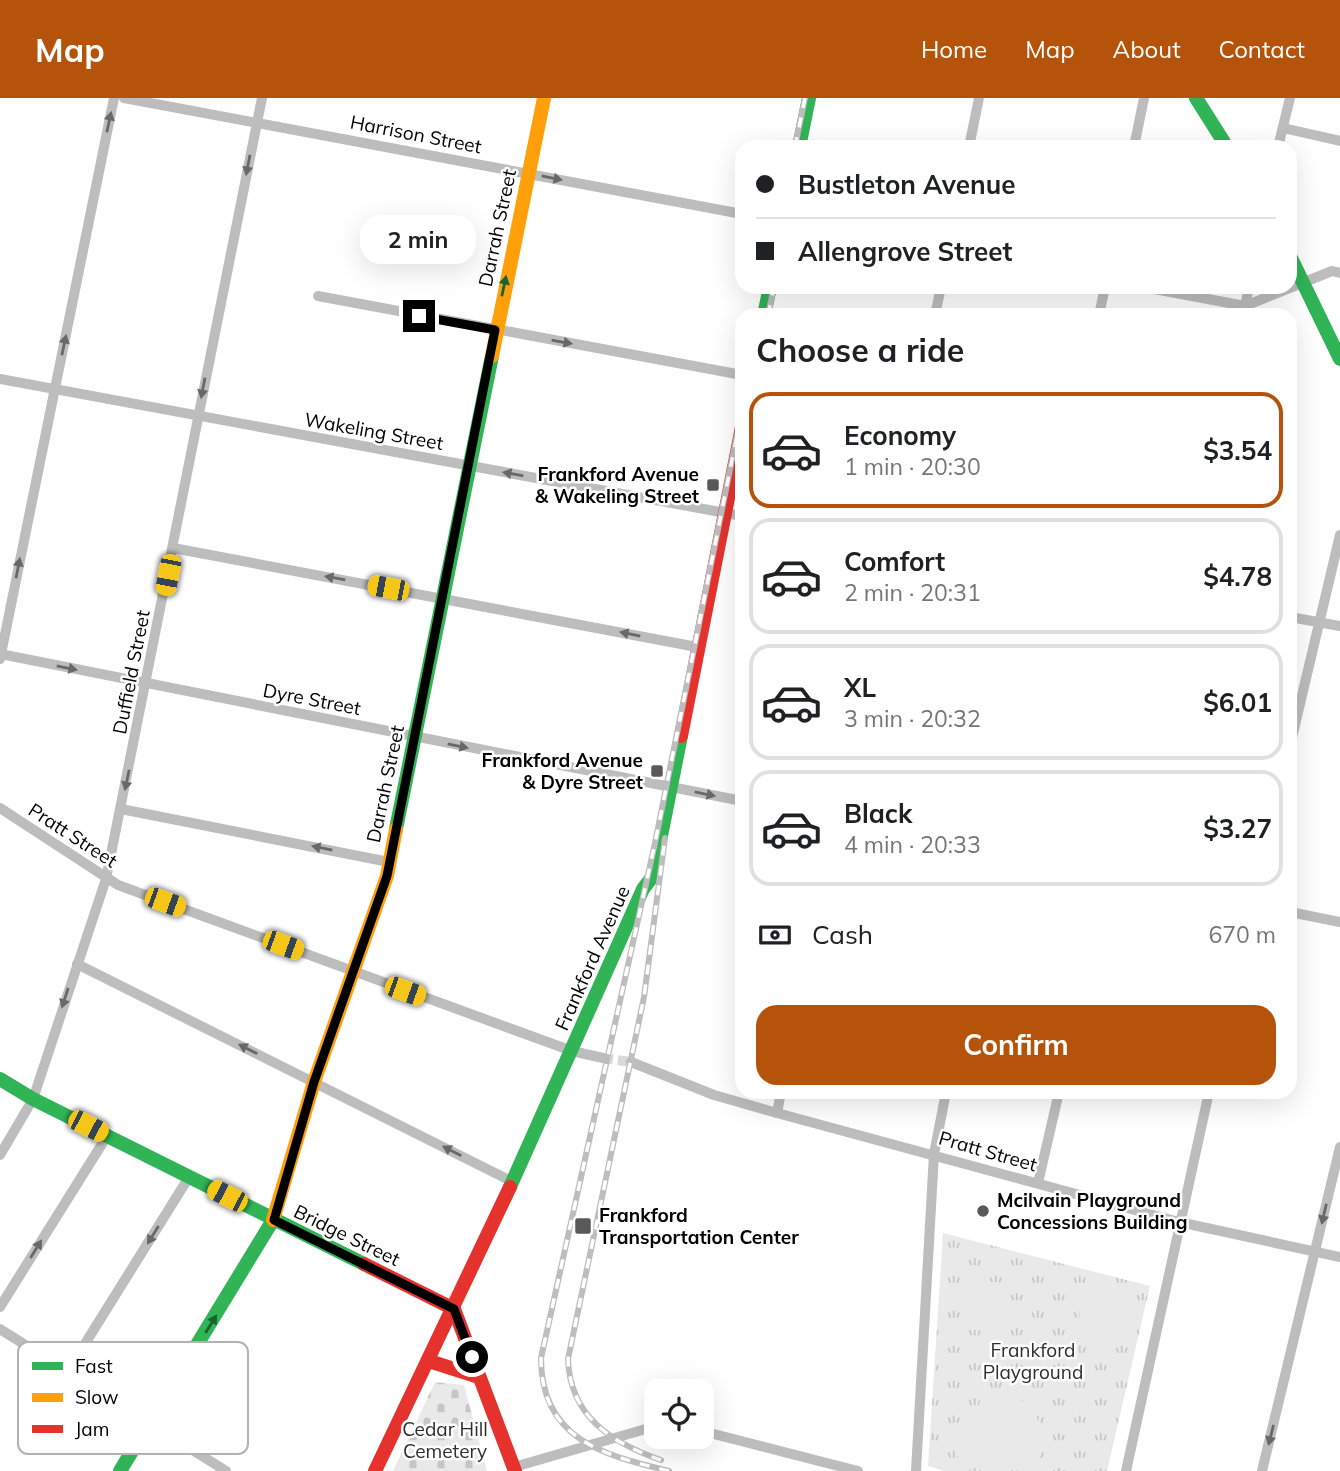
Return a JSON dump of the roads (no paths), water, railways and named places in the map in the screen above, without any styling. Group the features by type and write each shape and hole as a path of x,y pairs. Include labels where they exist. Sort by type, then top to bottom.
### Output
{"main road":[{"name":"Darrah Street","path":"199,1342 274,1220 314,1082 389,862 544,98"},
{"path":"800,140 809,98"},
{"path":"1196,98 1223,140"},
{"path":"1297,270 1340,359"},
{"name":"Frankford Avenue","path":"375,1471 513,1182 643,889 653,876 735,462"},
{"name":"Bridge Street","path":"0,1079 33,1099 454,1309"},
{"path":"454,1309 515,1469"},
{"path":"429,1362 479,1377"},
{"name":"Darrah Street","path":"120,1471 130,1454"}],"street":[{"path":"0,656 114,98"},
{"name":"Harrison Street","path":"124,98 735,213"},
{"name":"Duffield Street","path":"0,1155 33,1099 106,879 262,98"},
{"path":"970,140 979,98"},
{"path":"1134,140 1143,98"},
{"path":"1280,140 1290,98"},
{"path":"1283,128 1340,141"},
{"path":"1297,284 1332,271 1340,273"},
{"path":"1181,294 1245,306 1274,294"},
{"path":"1245,306 1248,294"},
{"path":"318,296 735,374"},
{"name":"Wakeling Street","path":"0,379 735,515"},
{"path":"1297,715 1340,535"},
{"path":"173,548 698,647"},
{"path":"1297,618 1340,626"},
{"name":"Dyre Street","path":"0,656 735,800"},
{"name":"Pratt Street","path":"0,808 106,879 572,1051 603,1058"},
{"path":"121,809 389,862"},
{"path":"1297,913 1340,922"},
{"path":"77,964 513,1182"},
{"name":"Pratt Street","path":"631,1062 714,1095 777,1113 1179,1222 1340,1257"},
{"path":"777,1113 780,1099"},
{"path":"916,1471 934,1154 945,1099"},
{"path":"1038,1183 1057,1099"},
{"path":"1126,1471 1207,1099"},
{"path":"0,1307 107,1136"},
{"path":"1262,1471 1340,1147"},
{"path":"86,1342 189,1177"},
{"path":"0,1329 21,1342"},
{"path":"515,1469 644,1429"},
{"path":"714,1434 858,1471"},
{"path":"198,1454 226,1471"}],"tunnel":[{"path":"603,1058 631,1062"}],"railway":[{"path":"796,140 805,98"},
{"path":"770,308 772,294"},
{"path":"669,1471 600,1450 564,1426 552,1408 544,1386 541,1358 655,843 735,445"},
{"path":"661,1460 611,1436 585,1412 576,1397 568,1359 644,997 665,838"}],"place":[{"name":"Frankford Avenue & Wakeling Street","path":"713,485"},
{"name":"Frankford Avenue & Dyre Street","path":"657,771"},
{"name":"Mcilvain Playground Concessions Building","path":"983,1211"},
{"name":"Frankford Transportation Center","path":"583,1226"}],"park label":[{"name":"Frankford Playground","path":"1033,1361"},
{"name":"Cedar Hill Cemetery","path":"445,1440"}]}
